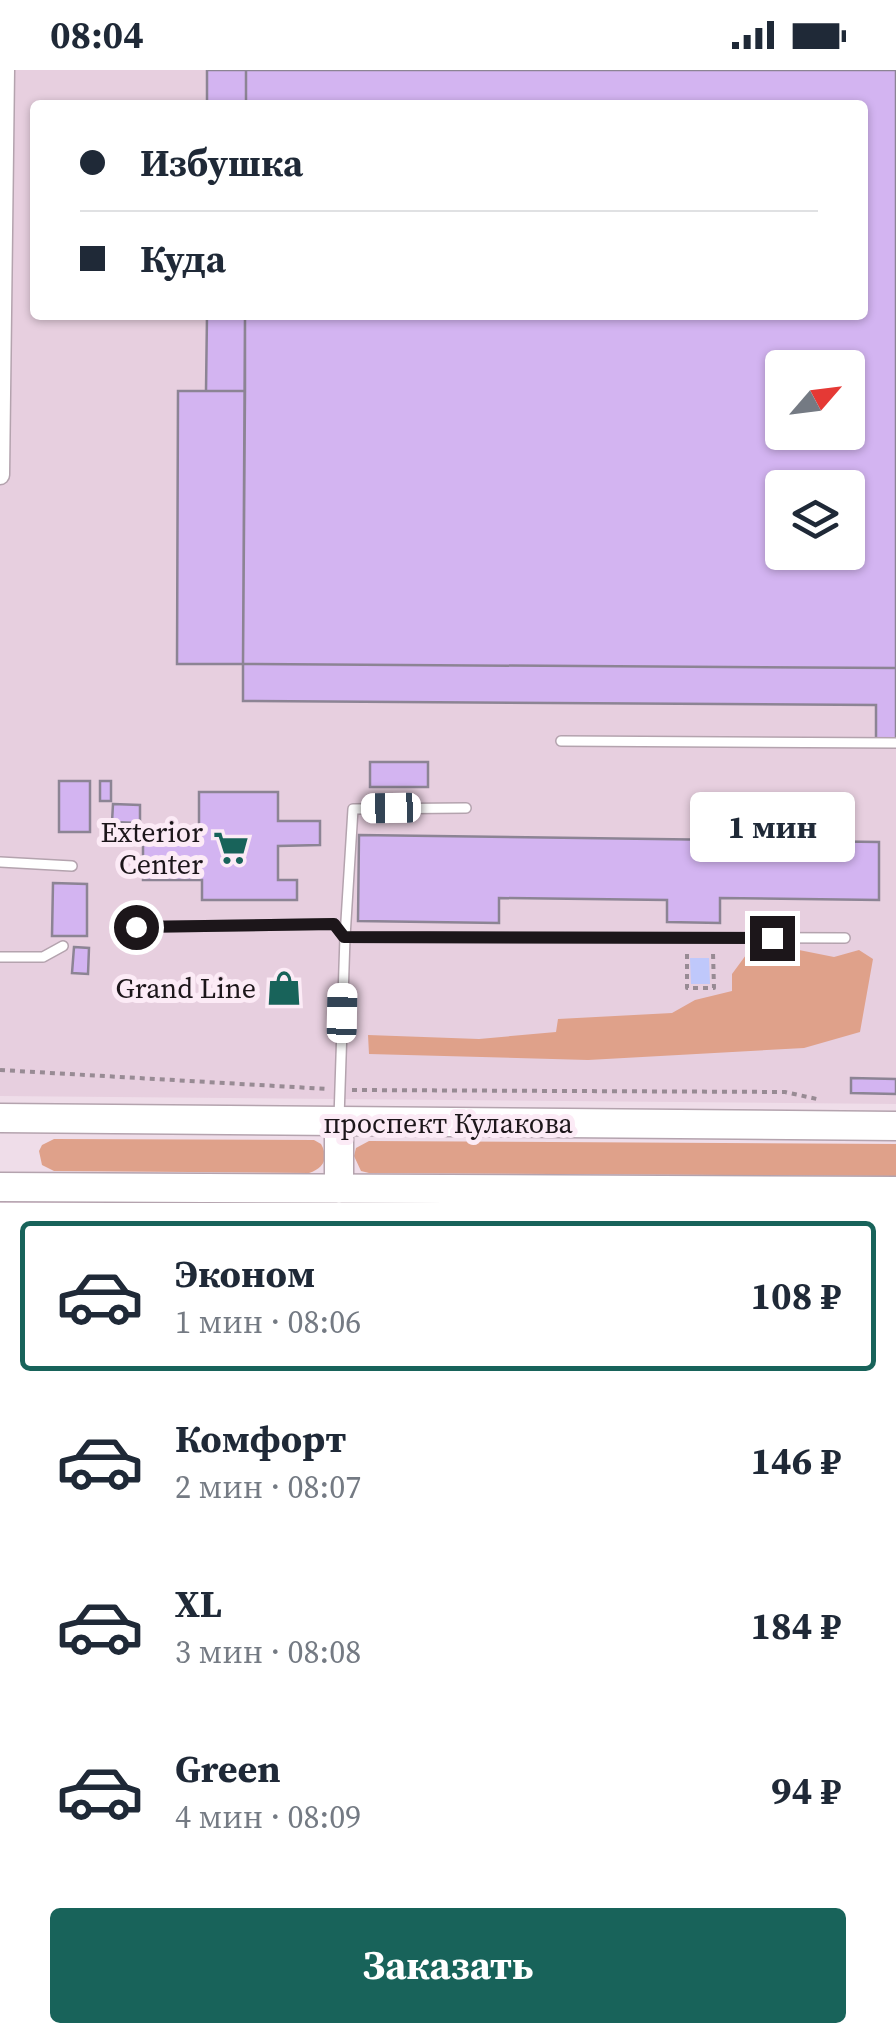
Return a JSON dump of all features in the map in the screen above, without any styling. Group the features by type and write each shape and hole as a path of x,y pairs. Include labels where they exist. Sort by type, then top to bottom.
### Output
{"main road":[{"name":"проспект Кулакова","path":"0,1118 896,1126"},
{"path":"339,1123 339,1196"},
{"path":"0,1187 339,1196 896,1191"}],"street":[{"path":"0,475 6,70"}],"lane":[{"path":"562,742 896,743"},
{"path":"339,1123 344,937 354,809 466,808"},
{"path":"0,862 72,866"},
{"path":"136,927 334,924 344,937"},
{"path":"344,937 845,938"},
{"path":"0,956 43,957 63,946"}],"path":[{"path":"687,952 700,952 713,952 714,988 687,988 687,952"},
{"path":"0,1070 18,1070"},
{"path":"673,1091 785,1092 821,1100"}],"shaded area":[{"path":"0,70 896,70 896,1104 0,1096"},
{"path":"794,949 834,957 859,950 873,959 860,1032 804,1048 588,1060 369,1054 368,1035 479,1039 556,1032 558,1019 672,1013 695,1000 732,991 732,974 746,955"},
{"path":"54,1139 314,1140 321,1144 325,1158 309,1173 54,1171 42,1165 39,1151"},
{"path":"369,1141 896,1144 896,1176 369,1173 361,1171 354,1156 356,1148"}],"water":[{"path":"690,958 709,958 710,984 691,984"}],"building":[{"path":"207,70 246,70 246,100 207,100"},
{"path":"246,70 896,70 896,668 243,664 245,320 868,320 868,100 246,100"},
{"path":"207,320 245,320 245,391 206,391"},
{"path":"178,391 245,391 243,664 177,664"},
{"path":"243,664 896,668 896,739 876,739 876,705 243,701"},
{"path":"370,762 428,762 428,787 370,787"},
{"path":"59,781 90,781 90,832 59,832"},
{"path":"100,781 111,781 111,801 100,801"},
{"path":"199,792 278,792 278,821 320,821 320,845 278,846 278,880 297,880 297,900 202,900 202,880 143,880 143,833 199,833"},
{"path":"113,804 140,805 140,823 112,822"},
{"path":"359,835 879,842 879,900 720,898 720,923 667,922 667,900 499,898 499,923 358,921"},
{"path":"53,883 87,884 87,936 52,936"},
{"path":"74,947 89,948 88,974 72,973"},
{"path":"851,1078 896,1079 896,1094 851,1093"}],"place":[{"name":"Exterior Center","path":"231,848"},
{"name":"Grand Line","path":"284,988"}],"route":[{"path":"136,927 334,924 344,937 772,938"}]}
